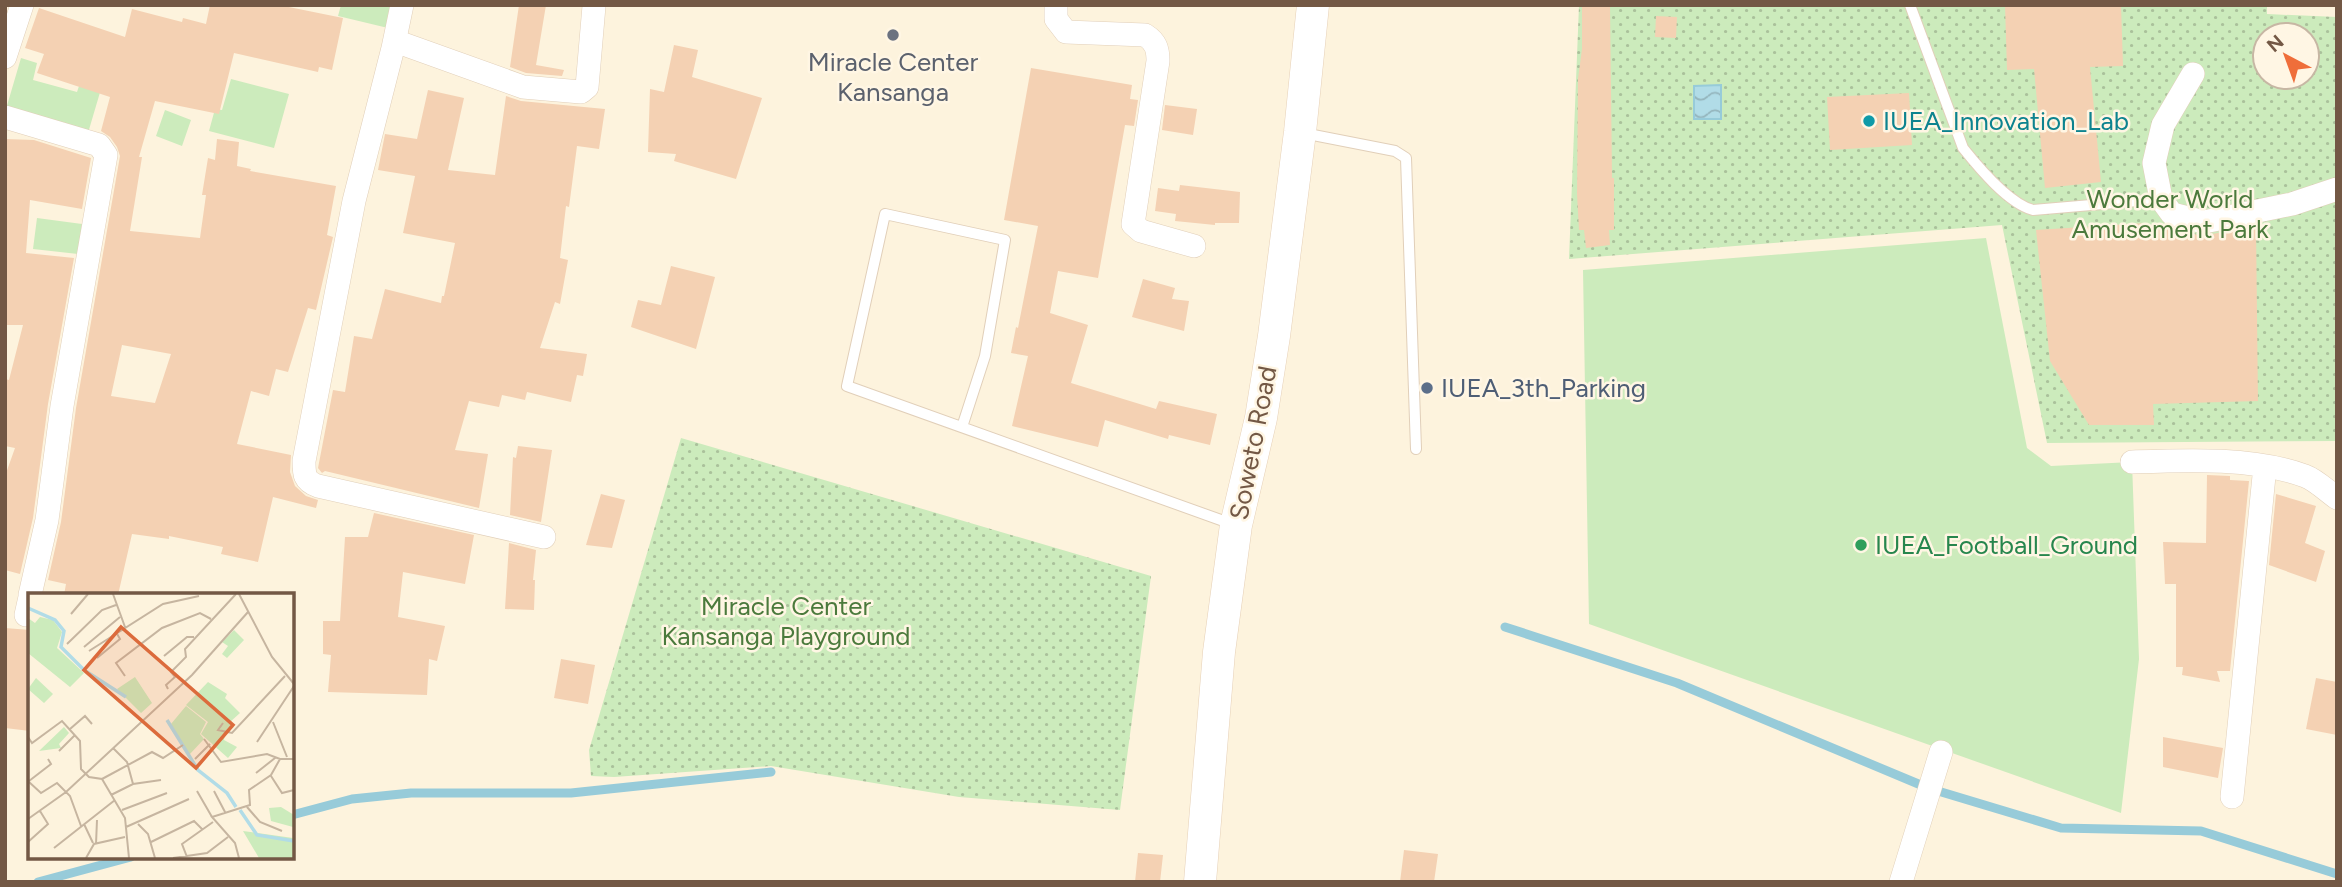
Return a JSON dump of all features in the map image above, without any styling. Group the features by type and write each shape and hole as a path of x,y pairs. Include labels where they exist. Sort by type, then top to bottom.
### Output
{"street":[{"path":"5,57 22,5"},
{"path":"402,5 354,201 304,461 304,475 309,482 318,486 544,537"},
{"path":"1056,5 1056,19 1066,32 1145,35 1153,40 1158,49 1158,61 1133,224 1141,231 1194,246"},
{"name":"Soweto Road","path":"1200,882 1219,652 1236,525 1261,418 1274,336 1313,5"},
{"path":"395,41 523,87 581,92 587,87 594,6"},
{"path":"2193,74 2163,125 2154,163 2161,199 2172,214 2204,222 2292,204 2337,189"},
{"path":"5,117 99,145 106,155 62,406 47,520 31,593"},
{"path":"2132,462 2187,460 2266,466 2308,477 2337,498"},
{"path":"2232,797 2266,466"},
{"path":"1901,882 1941,752"}],"lane":[{"path":"1910,5 1963,148 1978,167 2021,207 2033,210 2161,199"},
{"path":"1300,132 1395,151 1406,158 1416,449"},
{"path":"962,427 985,356 1005,240 885,214 847,386 1236,525"}],"green space":[{"path":"341,5 394,5 388,28 338,16"},
{"name":"Wonder World Amusement Park","path":"1579,5 2267,5 2267,14 2337,17 2337,441 2047,443 2002,225 1569,259"},
{"path":"21,58 37,63 33,80 77,92 80,83 101,89 88,133 6,109"},
{"path":"231,79 289,94 274,148 209,131 215,109 222,110"},
{"path":"165,110 191,120 182,146 156,136"},
{"path":"37,218 82,224 78,254 33,249"},
{"name":"IUEA_Football_Ground","path":"1986,238 2027,448 2051,466 2132,462 2139,659 2121,813 1589,624 1583,270"},
{"name":"Miracle Center Kansanga Playground","path":"681,438 1151,576 1120,810 959,797 771,766 614,777 591,776 589,750"}],"water":[{"path":"1721,85 1721,119 1694,119 1694,86"}],"building":[{"path":"210,5 279,5 343,18 332,70 319,67 318,72 234,53 219,114 155,101 139,157 142,157 130,231 200,238 206,195 202,195 208,158 215,160 217,139 239,142 237,166 251,169 250,171 336,186 327,235 333,237 316,310 308,308 288,372 276,369 269,396 251,391 237,444 291,455 290,472 295,486 306,496 318,500 316,508 273,497 258,562 221,554 223,547 169,536 169,539 132,534 118,593 64,593 66,584 48,580 61,522 76,408 120,156 110,137 101,131 110,97 37,73 44,54 25,48 39,8 125,37 132,9 182,22 183,18 206,24","holes":["122,345 171,354 155,403 111,396"]},
{"path":"519,5 546,5 536,65 564,70 562,76 526,73 510,67"},
{"path":"1582,5 1610,5 1614,178 1614,230 1609,230 1610,245 1586,248 1584,230 1579,230 1577,194"},
{"path":"2005,5 2121,5 2123,66 2090,67 2101,182 2045,188 2034,69 2007,70"},
{"path":"1656,16 1677,17 1676,38 1655,37"},
{"path":"674,45 698,50 692,77 762,98 736,179 674,161 676,154 648,152 650,89 664,92"},
{"path":"1031,68 1132,85 1130,99 1138,100 1134,126 1125,125 1098,278 1058,271 1050,313 1088,325 1071,383 1156,409 1159,401 1217,414 1210,445 1169,435 1168,439 1105,420 1098,447 1012,426 1028,356 1011,353 1038,226 1004,220"},
{"path":"428,90 464,98 448,170 495,175 506,96 521,101 605,109 599,149 577,146 560,258 568,260 560,304 555,302 540,348 587,354 583,376 577,375 571,402 527,392 525,400 502,395 499,407 469,401 455,450 488,454 479,508 325,471 322,473 318,468 333,390 345,392 354,336 372,339 385,289 441,303 444,296 455,243 403,233 415,176 378,170 385,134 417,139"},
{"name":"IUEA_Innovation_Lab","path":"1909,93 1912,145 1830,150 1827,97"},
{"path":"1165,105 1197,109 1193,135 1162,130"},
{"path":"5,139 34,140 91,158 82,209 30,200 26,253 74,258 48,404 33,518 20,574 5,570 5,476 15,448 5,446 5,379 9,380 23,325 5,325"},
{"path":"1180,185 1240,192 1239,223 1215,225 1175,221 1176,214 1155,211 1158,188 1179,191"},
{"path":"2145,223 2165,225 2201,236 2256,226 2258,401 2153,404 2154,425 2089,425 2050,361 2036,230"},
{"path":"671,266 715,277 696,349 631,327 638,300 661,305"},
{"path":"1143,279 1175,288 1172,299 1189,301 1184,331 1132,317"},
{"path":"518,446 552,450 541,522 510,515 513,457 516,458"},
{"path":"2207,475 2230,476 2230,480 2249,481 2230,671 2217,671 2220,682 2182,675 2183,667 2176,667 2176,584 2165,584 2163,542 2206,543"},
{"path":"601,494 625,500 612,548 586,545"},
{"path":"2276,494 2316,506 2305,543 2325,551 2316,582 2269,565"},
{"path":"374,513 474,535 465,584 403,572 398,617 445,626 437,661 429,659 427,695 328,692 331,655 323,654 323,621 340,621 345,537 368,537"},
{"path":"509,543 536,550 534,610 505,609"},
{"path":"5,628 28,630 28,731 5,728"},
{"path":"561,659 595,665 588,704 554,698"},
{"path":"2316,678 2337,682 2337,735 2306,729"},
{"path":"2163,737 2223,748 2218,778 2163,767"},
{"path":"1404,850 1438,854 1434,882 1400,882"},
{"path":"1138,853 1163,855 1160,882 1135,882"}],"waterway":[{"path":"1505,627 1677,683 1928,788 2061,828 2201,831 2337,874"},
{"path":"294,814 352,799 411,793 571,793 771,772"},
{"path":"38,882 124,859"}],"place":[{"name":"Miracle Center Kansanga","path":"893,35"},
{"name":"IUEA_Innovation_Lab","path":"1869,121"},
{"name":"IUEA_3th_Parking","path":"1427,388"},
{"name":"IUEA_Football_Ground","path":"1861,545"}]}
